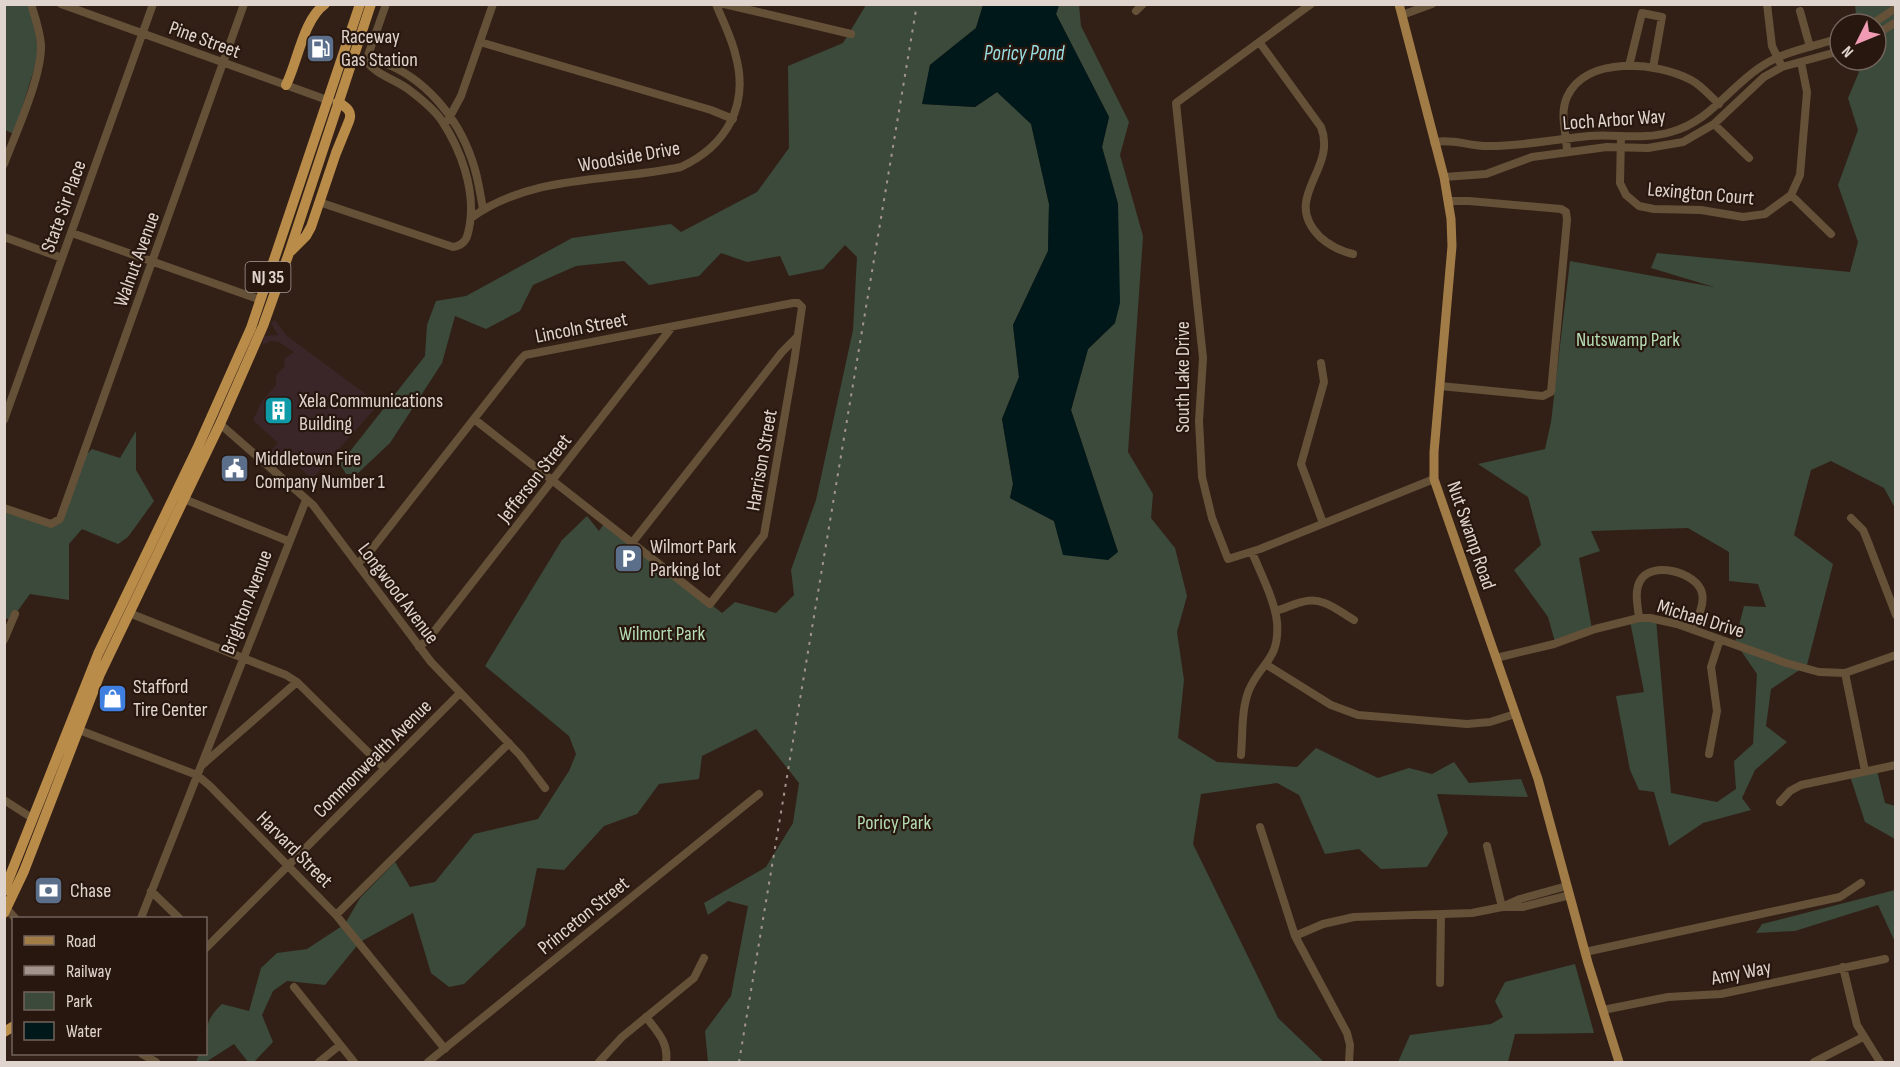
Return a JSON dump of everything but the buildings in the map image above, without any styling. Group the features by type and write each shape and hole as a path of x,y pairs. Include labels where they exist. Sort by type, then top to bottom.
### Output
{"highway":[{"path":"286,85 309,23 317,10 325,4"},
{"name":"NJ 35","path":"5,909 24,871 100,674 220,424 263,326 289,253 360,4"},
{"name":"NJ 35","path":"4,891 98,654 230,377 261,300 332,101 354,58 371,4"},
{"path":"289,253 306,236 351,116 345,106 332,101"},
{"path":"4,873 15,863"}],"main road":[{"name":"Nut Swamp Road","path":"1399,4 1449,201 1452,246 1434,479 1538,779 1585,952 1619,1062"}],"street":[{"path":"4,164 38,70 41,45 30,4"},
{"name":"Pine Street","path":"61,4 77,7 142,33 332,101"},
{"name":"State Sir Place","path":"4,420 153,4"},
{"name":"Walnut Avenue","path":"4,507 51,524 60,519 244,4"},
{"path":"366,61 386,4"},
{"path":"443,123 451,118 461,96 493,4"},
{"name":"Woodside Drive","path":"471,218 501,200 536,189 681,167 697,160 712,148 733,119 739,96 739,72 731,38 716,4"},
{"path":"724,4 851,34"},
{"path":"1136,11 1143,4"},
{"name":"South Lake Drive","path":"1311,4 1176,103 1203,358 1199,421 1202,477 1212,518 1227,559 1252,552 1434,479"},
{"path":"1402,15 1432,4"},
{"path":"1767,4 1772,45 1782,67"},
{"path":"1800,11 1810,47"},
{"path":"1629,66 1642,13 1662,17 1653,68"},
{"path":"480,42 711,110 733,119"},
{"path":"1826,42 1828,54"},
{"name":"Loch Arbor Way","path":"1434,142 1444,140 1483,146 1665,134 1689,126 1711,111 1757,69 1777,57 1826,42"},
{"path":"1260,43 1324,135 1325,150 1305,203 1307,219 1315,232 1330,246 1353,254"},
{"name":"Loch Arbor Way","path":"1444,177 1486,174 1522,159 1567,152 1620,147 1642,148 1683,142 1714,124 1764,78 1782,67 1828,54"},
{"path":"354,58 379,61 409,77 433,96 451,118 466,145 473,162 483,209"},
{"path":"319,202 453,247 464,242 469,232 470,197 466,176 460,156 443,123 419,98 393,80 374,71 366,61"},
{"path":"1801,62 1807,93 1804,147 1800,175 1791,195 1831,234"},
{"path":"1567,152 1564,109 1567,97 1583,78 1593,72 1629,66 1672,72 1693,81 1719,104"},
{"path":"1734,89 1742,97"},
{"path":"1714,124 1749,159"},
{"name":"Lexington Court","path":"1621,136 1620,176 1623,189 1635,203 1644,208 1701,210 1753,217 1774,209 1791,195"},
{"path":"1642,148 1643,136"},
{"path":"1520,144 1522,159"},
{"path":"1440,386 1543,396 1549,394 1552,388 1567,220 1564,210 1449,201"},
{"path":"72,233 261,300"},
{"path":"4,237 62,258"},
{"name":"Lincoln Street","path":"357,564 375,545 525,355 793,303 800,304"},
{"name":"Harrison Street","path":"632,543 710,604 764,535 802,309 800,304"},
{"name":"Jefferson Street","path":"419,647 429,638 672,327"},
{"path":"474,419 632,543 782,352 797,337"},
{"path":"1321,363 1324,382 1301,464 1323,523"},
{"name":"Longwood Avenue","path":"220,424 321,514 419,647 534,772 545,789"},
{"path":"184,499 288,541"},
{"name":"Brighton Avenue","path":"141,917 306,500"},
{"path":"1851,518 1866,537 1896,615"},
{"path":"1240,755 1246,700 1251,686 1271,658 1276,638 1275,611 1252,552"},
{"path":"1639,618 1637,590 1641,579 1649,572 1674,572 1693,579 1702,593 1701,607 1692,629"},
{"path":"1275,611 1300,602 1315,600 1328,604 1354,620"},
{"path":"4,640 15,614"},
{"path":"129,614 297,682 384,768"},
{"name":"Michael Drive","path":"1496,658 1554,644 1595,629 1639,618 1665,620 1806,669 1845,673 1896,655"},
{"path":"1709,754 1717,711 1711,667 1720,639"},
{"path":"1267,665 1331,705 1358,715 1467,724 1490,722 1515,714"},
{"path":"1845,673 1865,771"},
{"path":"201,766 297,682"},
{"name":"Commonwealth Avenue","path":"207,945 460,693"},
{"name":"Harvard Street","path":"79,730 196,776 289,865 336,915 445,1049"},
{"path":"336,915 509,744"},
{"path":"1780,802 1790,791 1802,785 1896,765"},
{"name":"Princeton Street","path":"428,1062 759,794"},
{"path":"4,800 33,818"},
{"path":"1260,827 1295,936 1347,1032 1350,1045 1349,1062"},
{"path":"1487,846 1502,907"},
{"path":"1585,952 1840,897 1862,883"},
{"path":"151,891 178,917"},
{"path":"1295,936 1323,924 1354,917 1472,913 1502,907 1511,902 1568,891"},
{"path":"1440,983 1441,915"},
{"path":"599,1062 622,1037 694,978 704,958"},
{"name":"Amy Way","path":"1603,1010 1668,997 1721,994 1885,959"},
{"path":"1843,968 1855,1019 1863,1037 1880,1062"},
{"path":"294,987 354,1062"},
{"path":"646,1017 664,1042 666,1062"},
{"path":"1814,1062 1863,1037"},
{"path":"319,1062 340,1045"}],"shaded area":[{"path":"275,320 286,335 379,404 312,479 283,452 272,463 266,456 278,443 253,420 262,401 276,385 276,375 285,366 284,359 294,352 279,342 271,341 262,345 264,336 278,335 271,323"}],"green space":[{"path":"5,5 30,5 39,53 14,134 5,130"},
{"path":"866,5 983,5 976,28 930,65 923,104 975,107 997,92 1031,123 1049,204 1048,251 1013,325 1019,377 1002,419 1013,484 1010,498 1054,521 1064,555 1118,552 1071,410 1088,349 1115,323 1118,204 1102,147 1109,117 1056,14 1059,5 1079,5 1081,26 1129,122 1120,155 1143,236 1128,452 1153,494 1151,518 1175,548 1187,596 1177,632 1184,680 1178,738 1217,762 1297,767 1316,748 1378,778 1409,768 1432,774 1454,762 1469,783 1521,779 1528,797 1437,794 1448,833 1427,867 1381,869 1359,849 1325,854 1299,795 1277,783 1201,794 1193,844 1278,1018 1324,1062 708,1062 705,1031 731,996 748,906 728,901 708,915 704,903 766,867 793,823 799,783 756,729 702,756 699,779 659,784 637,814 604,826 564,870 537,868 525,926 464,984 449,987 431,973 413,913 360,942 325,985 287,981 273,991 262,1015 273,1042 254,1062 248,1062 234,1044 206,1062 196,1062 199,1055 207,1055 207,1026 216,1010 222,1004 249,1011 261,968 277,953 307,949 345,924 360,898 395,862 410,887 435,882 474,834 538,819 569,771 576,754 569,736 485,666 562,540 587,516 599,531 605,522 722,613 735,602 776,613 794,595 791,570 816,500 853,330 857,257 845,245 823,269 789,276 780,256 747,262 721,253 699,276 649,285 624,261 576,266 533,285 520,311 486,329 455,316 442,363 390,443 357,474 346,474 340,464 425,356 427,325 436,301 466,296 572,238 671,224 681,232 757,192 789,148 788,66 843,43"},
{"name":"Nutswamp Park","path":"1855,5 1895,5 1895,508 1884,488 1831,461 1811,470 1794,535 1833,564 1807,665 1771,689 1766,726 1787,742 1755,770 1742,798 1751,810 1703,823 1669,846 1654,792 1639,790 1630,770 1616,696 1644,692 1630,621 1656,619 1671,793 1717,802 1736,789 1734,761 1753,744 1757,674 1735,642 1744,606 1766,607 1758,584 1729,581 1729,552 1688,528 1591,531 1600,551 1579,558 1592,629 1555,642 1548,617 1514,570 1541,545 1528,497 1478,464 1545,449 1551,422 1570,261 1714,287 1651,268 1657,253 1850,272 1858,242 1838,185 1858,130 1848,98 1859,72 1888,72 1888,12 1856,12"},
{"path":"136,431 136,470 154,501 128,537 118,544 82,529 69,544 69,600 30,594 11,620 5,618 4,507 51,524 64,508 82,459 92,449 120,458"},
{"path":"1876,767 1885,803 1895,806 1895,839 1865,822 1849,773"},
{"path":"1895,890 1895,942 1878,905 1795,931 1756,933 1762,924"},
{"path":"1575,964 1594,1033 1515,1034 1508,1062 1398,1062 1410,1035 1491,1024 1503,1017 1495,1001 1505,982"}],"water":[{"name":"Poricy Pond","path":"983,5 1059,5 1056,14 1109,117 1102,147 1118,204 1120,303 1115,323 1088,349 1071,410 1118,552 1108,560 1063,555 1054,521 1010,498 1013,484 1002,419 1019,377 1013,325 1048,251 1049,204 1031,124 997,92 975,107 922,104 930,65 976,28"}],"railway":[{"path":"739,1062 917,4"}],"place":[{"name":"Raceway Gas Station","path":"320,48"},
{"name":"Xela Communications Building","path":"278,411"},
{"name":"Middletown Fire Company Number 1","path":"234,469"},
{"name":"Wilmort Park Parking lot","path":"629,558"},
{"name":"Stafford Tire Center","path":"112,698"},
{"name":"Chase","path":"49,890"}],"park label":[{"name":"Wilmort Park","path":"662,633"},
{"name":"Poricy Park","path":"894,822"}]}
